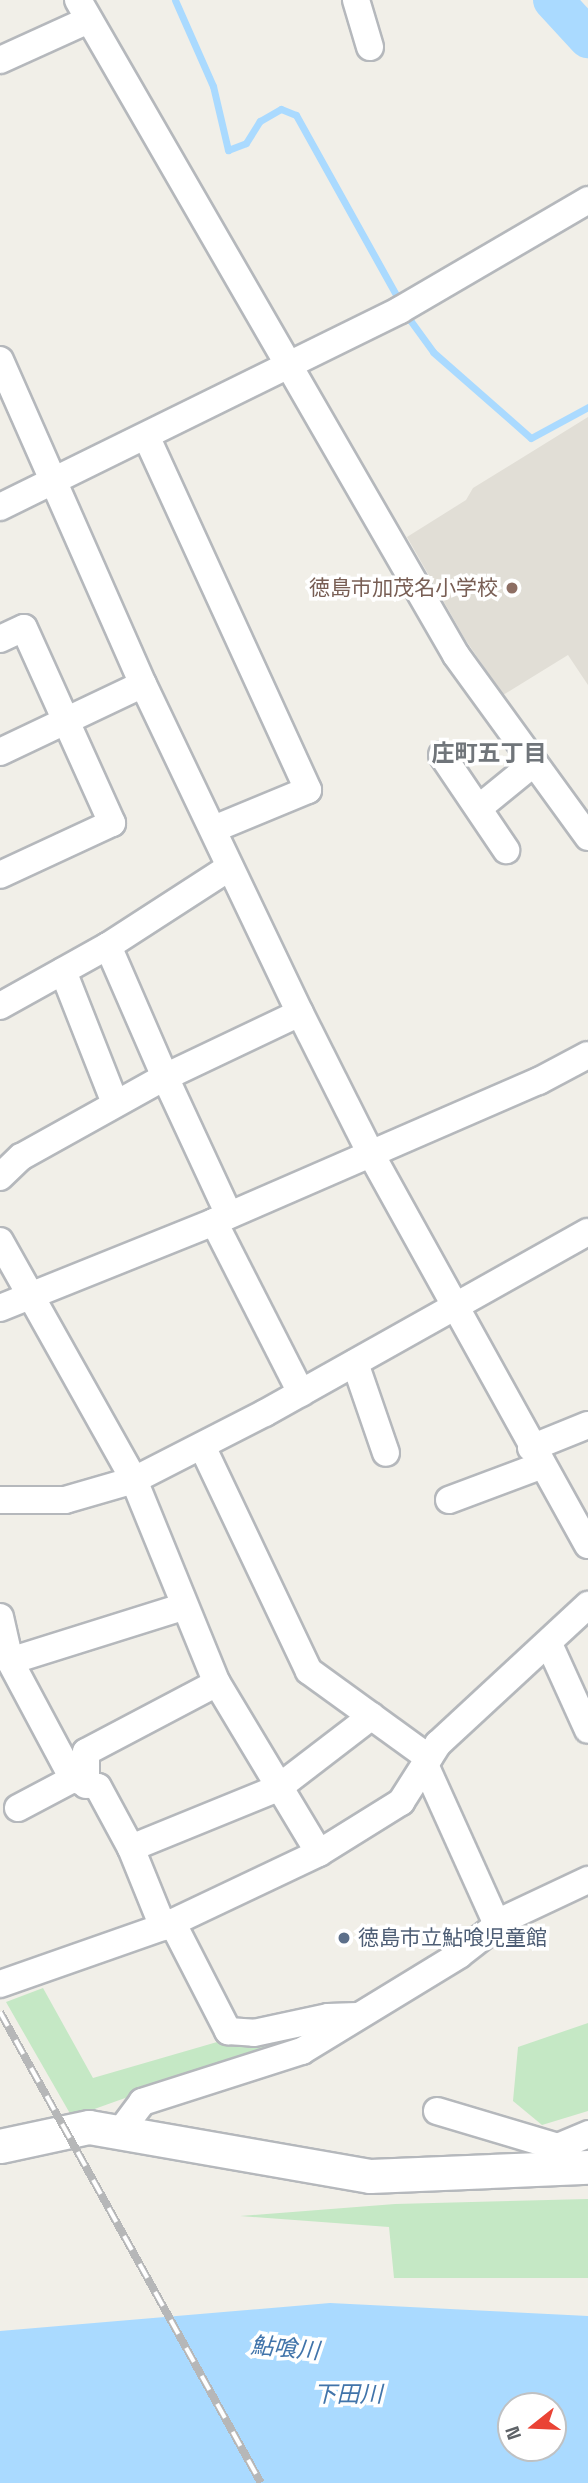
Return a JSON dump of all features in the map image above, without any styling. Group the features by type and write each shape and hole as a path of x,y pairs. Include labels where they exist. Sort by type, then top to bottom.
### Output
{"street":[{"path":"356,0 370,47"},
{"path":"0,60 83,10 456,655 534,763 584,825"},
{"path":"0,508 147,438 405,307 588,200"},
{"path":"0,360 143,684 300,1013 371,1154 535,1457 588,1545"},
{"path":"147,438 308,790 214,829"},
{"path":"0,639 24,628 112,823 0,875"},
{"path":"0,752 143,684"},
{"path":"442,755 480,807 506,850"},
{"path":"480,807 534,763"},
{"path":"0,1006 108,946 230,867"},
{"path":"108,946 165,1077 222,1219 301,1393"},
{"path":"63,971 115,1103"},
{"path":"0,1177 21,1157 115,1103 300,1013"},
{"path":"0,1308 34,1297 222,1219 538,1082 588,1055"},
{"path":"0,1500 65,1500 134,1480 301,1393 588,1232"},
{"path":"0,1241 34,1297 134,1480 217,1683 319,1853"},
{"path":"355,1363 386,1453"},
{"path":"449,1500 535,1457 588,1425"},
{"path":"202,1446 309,1671 372,1716 427,1762 497,1924"},
{"path":"0,1984 167,1925 319,1853 401,1802 438,1744 588,1605"},
{"path":"10,1661 185,1606"},
{"path":"1,1629 10,1661 79,1782"},
{"path":"549,1644 588,1730"},
{"path":"79,1782 86,1752 217,1683"},
{"path":"131,1848 278,1788 372,1716"},
{"path":"18,1808 79,1782 98,1787 131,1848 167,1925 228,2031 254,2033 328,2017 363,2016"},
{"path":"118,2133 142,2102 302,2051 459,1955 497,1924 588,1880"},
{"path":"437,2111 575,2160"},
{"path":"0,2146 66,2129 89,2127 370,2176 575,2160"},
{"path":"575,2160 588,2134"}],"shaded area":[{"name":"徳島市加茂名小学校","path":"588,417 588,685 568,655 503,695 465,639 407,537 466,500 473,488"}],"green space":[{"path":"43,1988 93,2078 224,2040 237,2046 300,2030 296,2037 72,2117 6,2002"},
{"path":"588,2023 588,2111 542,2125 513,2101 518,2047"},
{"path":"588,2199 588,2278 394,2278 389,2227 240,2216 395,2204"}],"water":[{"name":"下田川","path":"330,2303 588,2316 588,2483 0,2483 0,2331"}],"waterway":[{"path":"175,0 213,86 228,150 246,143 260,121 281,109 296,115 410,320 433,352 531,438 588,407"},
{"path":"553,0 588,38"}],"railway":[{"path":"0,2012 261,2483"}],"place":[{"name":"徳島市加茂名小学校","path":"512,588"},
{"name":"徳島市立鮎喰児童館","path":"344,1938"}],"district":[{"name":"庄町五丁目","path":"489,753"}],"water label":[{"name":"鮎喰川","path":"285,2348"}]}
